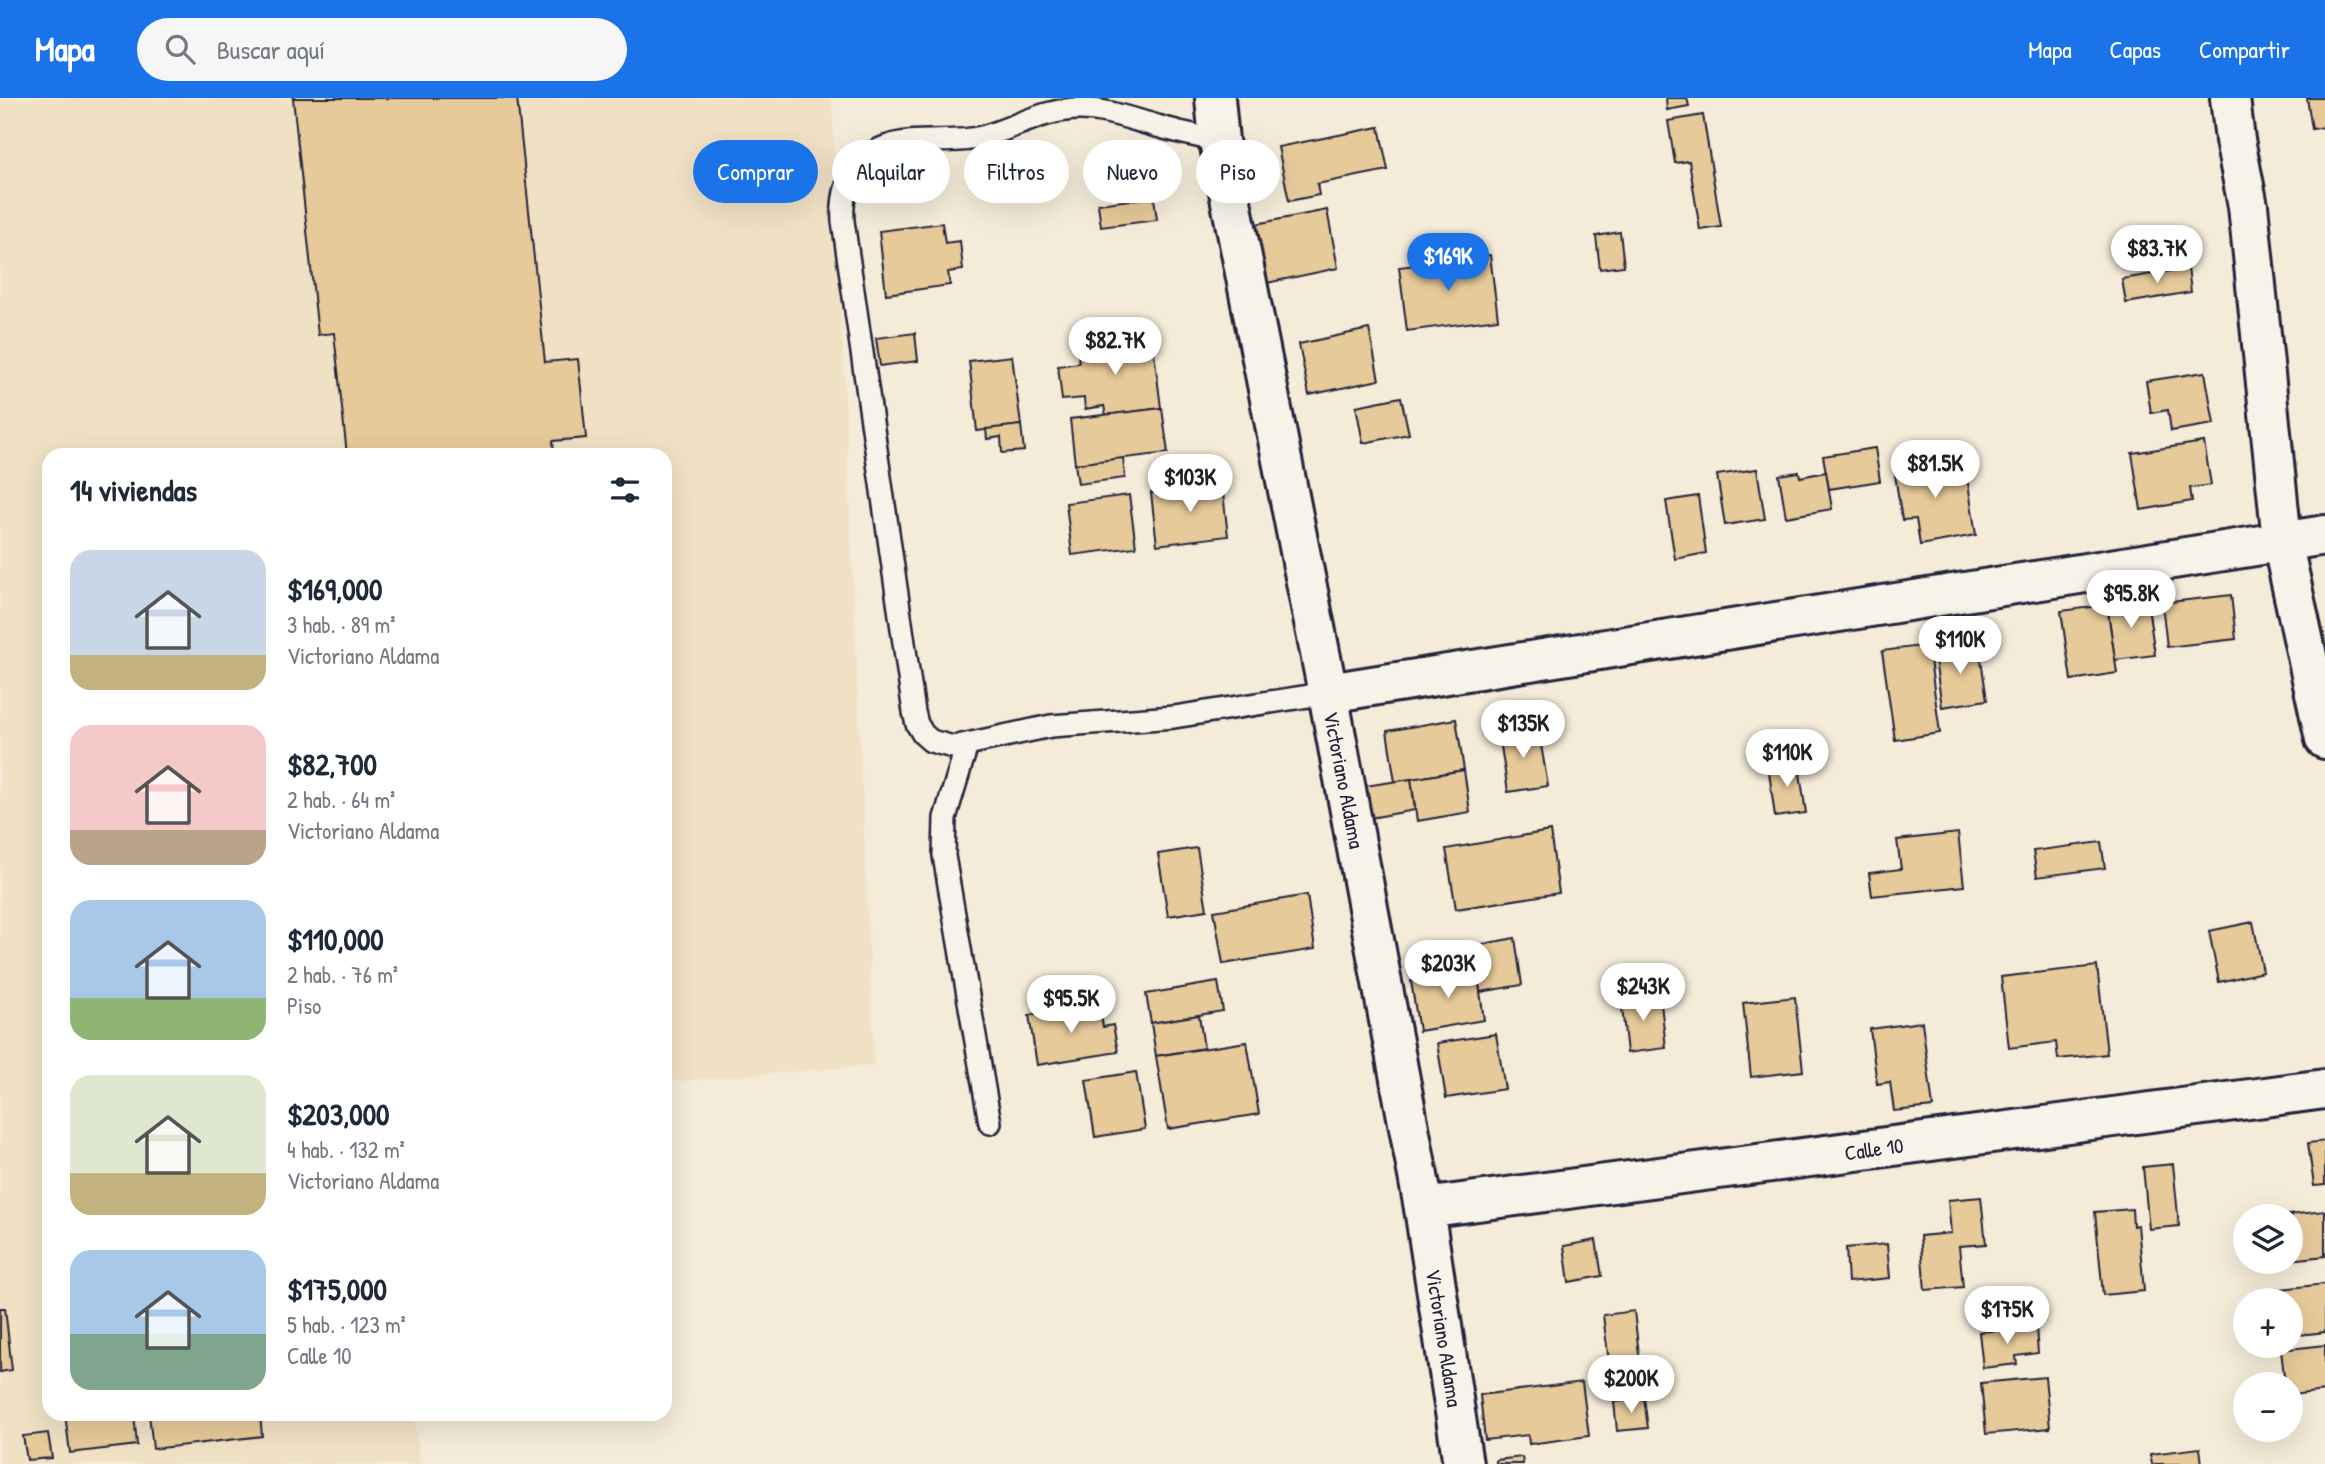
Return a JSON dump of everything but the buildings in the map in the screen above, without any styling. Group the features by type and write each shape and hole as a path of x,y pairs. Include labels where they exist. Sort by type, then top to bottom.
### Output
{"street":[{"name":"Victoriano Aldama","path":"1215,98 1219,140"},
{"path":"2230,98 2248,206 2281,541 2325,739"},
{"name":"Victoriano Aldama","path":"1231,203 1328,693 1424,1208 1462,1464"},
{"path":"1328,693 2325,535"},
{"name":"Calle 10","path":"1424,1208 2325,1089"}],"lane":[{"path":"1215,140 1097,110 1061,111 979,138 906,142 883,148 858,164 848,180 843,198 842,221 914,712 917,724 931,741 953,747 1051,726 1174,717 1328,693"},
{"path":"967,745 945,818 944,846 990,1123"}],"shaded area":[{"path":"0,98 832,98 832,203 837,203 874,1065 672,1081 672,448 42,448 42,1421 415,1421 420,1464 0,1464"}]}
